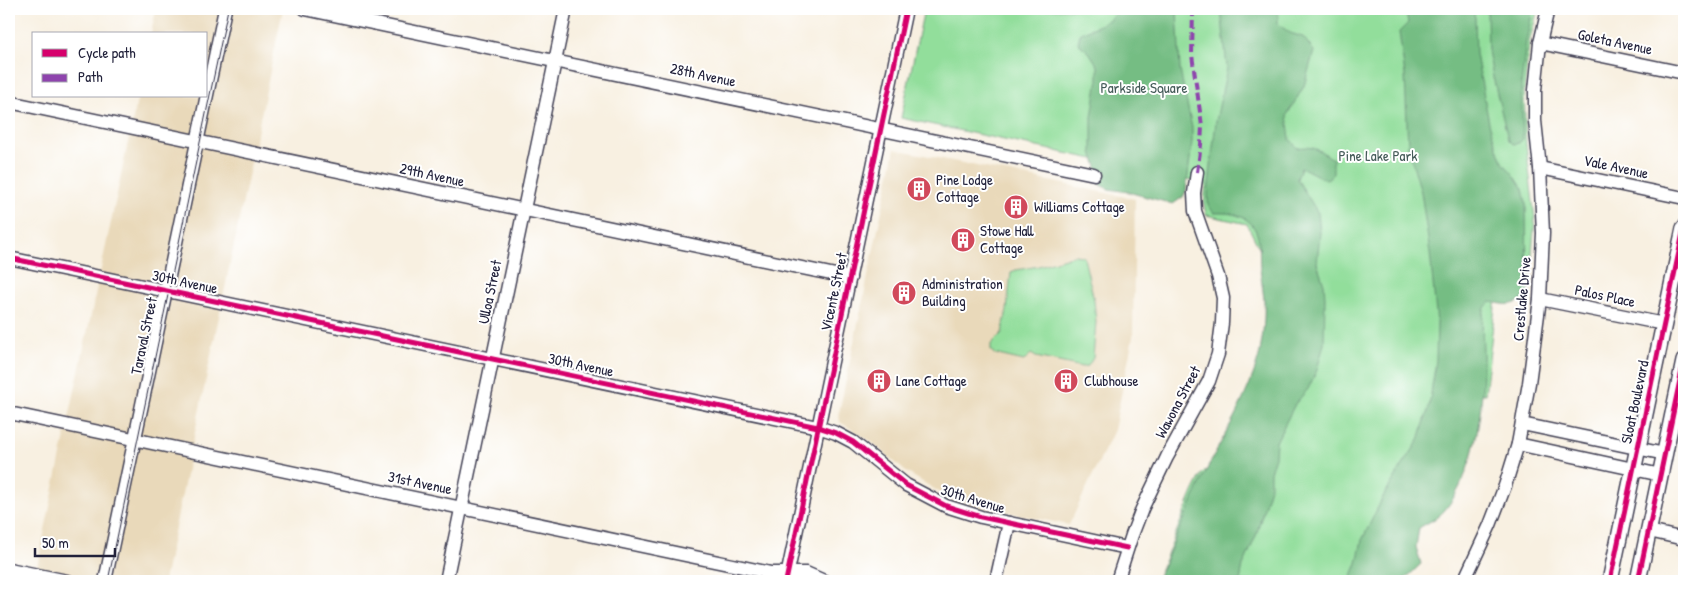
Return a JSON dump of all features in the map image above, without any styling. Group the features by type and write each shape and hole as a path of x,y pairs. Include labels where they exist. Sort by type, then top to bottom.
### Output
{"main road":[{"name":"Sloat Boulevard","path":"1610,581 1684,228"},
{"path":"1638,581 1665,454 1679,410 1684,361"}],"street":[{"name":"Taraval Street","path":"208,93 225,9"},
{"name":"28th Avenue","path":"305,9 1094,174"},
{"name":"Ulloa Street","path":"446,581 566,9"},
{"name":"Vicente Street","path":"787,577 906,9"},
{"name":"Crestlake Drive","path":"1464,581 1498,508 1518,444 1529,384 1540,299 1543,233 1535,105 1540,43 1548,9"},
{"name":"Goleta Avenue","path":"1540,43 1684,73"},
{"name":"Taraval Street","path":"106,581 207,98"},
{"name":"29th Avenue","path":"9,102 850,278"},
{"name":"Vale Avenue","path":"1540,168 1684,198"},
{"name":"Wawona Street","path":"1117,581 1135,524 1162,466 1209,381 1218,354 1223,298 1218,276 1196,210 1194,193 1197,172"},
{"name":"30th Avenue","path":"9,258 818,427 836,433 853,442 897,478 936,502 969,514 1127,548"},
{"name":"Palos Place","path":"1540,299 1664,324"},
{"name":"31st Avenue","path":"9,413 787,577 806,573 824,581"},
{"path":"1522,424 1665,454"},
{"path":"1518,444 1660,475"},
{"path":"996,581 1009,523"},
{"path":"1649,531 1684,539"},
{"path":"9,569 67,581"}],"shaded area":[{"path":"156,9 283,9 164,581 34,581 138,98 208,98 208,32 151,32"},
{"path":"895,149 1135,199 1133,337 1114,430 1069,525 977,506 941,493 906,472 871,441 840,422 839,413"}],"green space":[{"name":"Pine Lake Park","path":"924,9 1538,9 1529,43 1524,92 1526,144 1535,219 1528,301 1496,298 1485,394 1455,388 1385,581 1156,581 1193,492 1202,474 1213,464 1267,356 1262,254 1247,224 1206,215 1204,204 1206,183 901,118"},
{"name":"Parkside Square","path":"1117,9 1177,9 1180,70 1192,128 1192,142 1186,191 1183,197 1173,204 1109,189 1100,185 1092,152 1092,117 1098,79 1098,66 1089,52 1078,43 1080,34 1111,18"},
{"path":"1221,9 1278,9 1278,24 1290,33 1303,37 1314,51 1304,86 1287,115 1290,139 1297,148 1307,147 1316,149 1333,159 1333,174 1326,180 1301,167 1297,179 1318,213 1320,232 1317,263 1324,284 1324,344 1317,370 1308,389 1295,404 1276,442 1275,457 1270,472 1270,487 1256,536 1243,566 1240,581 1157,581 1210,463 1250,384 1259,356 1263,335 1264,299 1257,234 1249,222 1243,218 1237,215 1214,213 1208,205 1216,121 1227,68"},
{"path":"1405,9 1472,9 1475,17 1476,54 1489,123 1499,154 1504,164 1523,189 1526,203 1527,285 1525,297 1516,303 1490,302 1485,308 1482,335 1483,383 1479,421 1470,461 1455,496 1442,514 1419,528 1416,547 1421,564 1403,581 1350,581 1357,563 1362,540 1384,495 1419,440 1429,407 1436,360 1437,323 1430,253 1421,192 1408,147 1405,75 1399,32 1408,23"},
{"path":"1485,9 1533,9 1526,41 1521,86 1523,139 1519,143 1513,144 1508,139 1488,51 1487,12"},
{"path":"1075,255 1084,258 1094,300 1096,322 1093,358 1088,366 1082,367 1036,357 1031,354 1024,361 994,354 991,350 991,344 1002,333 1007,310 1011,272"}],"tram line":[{"path":"108,581 228,9"}],"marked path":[{"path":"1193,9 1192,55 1202,126 1197,172"}],"cycle path":[{"path":"786,581 906,9"},
{"path":"1610,581 1684,228"},
{"path":"9,258 818,427 836,433 853,442 906,485 946,506 981,517 1127,548"},
{"path":"1638,581 1684,361"}],"place":[{"name":"Pine Lodge Cottage","path":"919,189"},
{"name":"Williams Cottage","path":"1016,207"},
{"name":"Stowe Hall Cottage","path":"963,240"},
{"name":"Administration Building","path":"904,293"},
{"name":"Lane Cottage","path":"879,381"},
{"name":"Clubhouse","path":"1066,381"}]}
